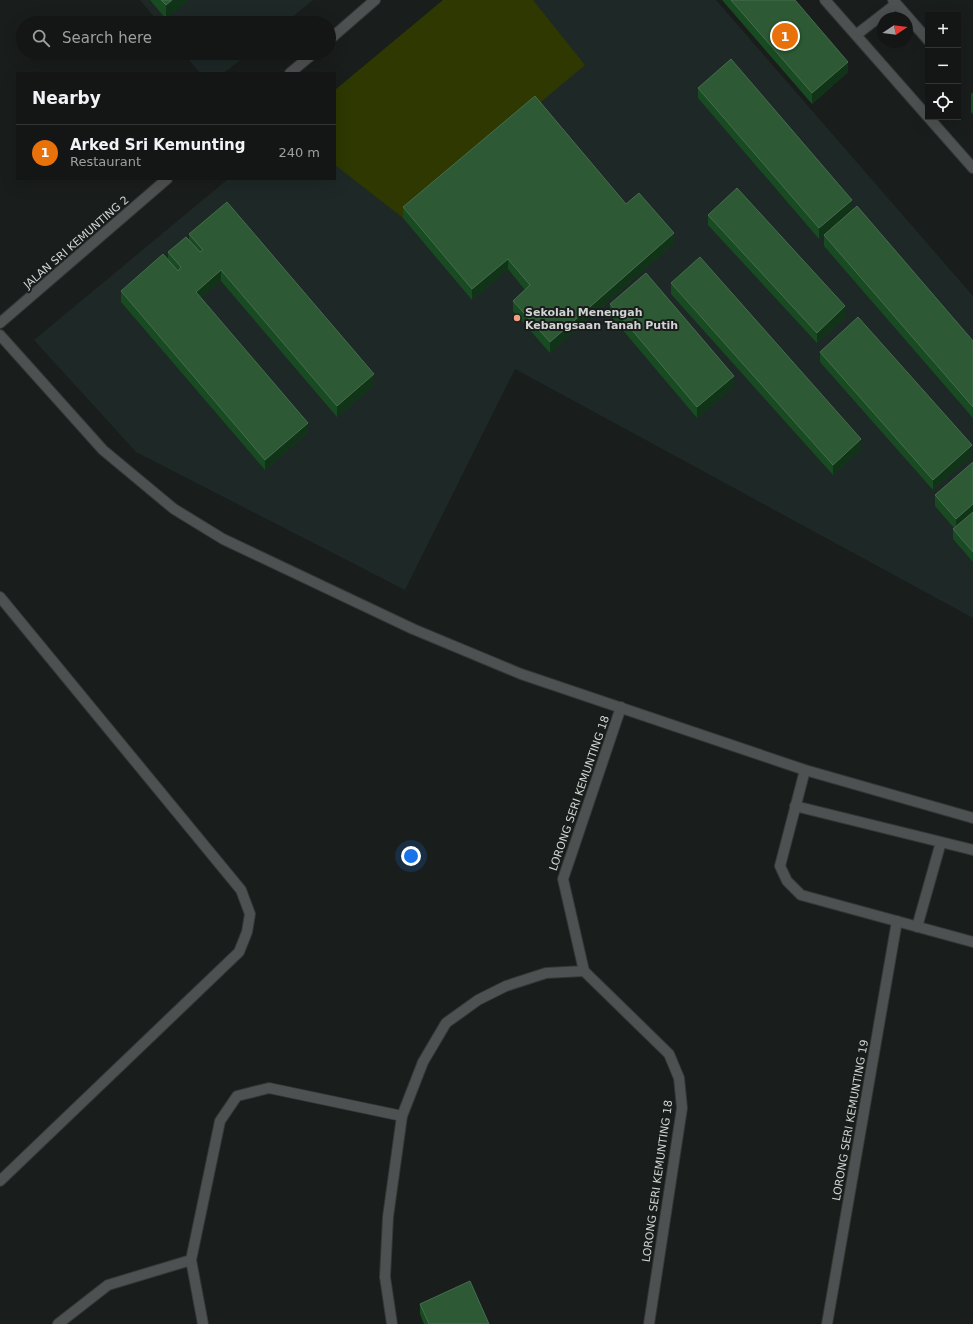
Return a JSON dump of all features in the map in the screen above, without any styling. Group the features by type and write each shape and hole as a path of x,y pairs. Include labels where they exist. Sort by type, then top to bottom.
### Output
{"street":[{"path":"336,34 375,0"},
{"path":"824,0 973,168"},
{"path":"856,36 894,2 925,37"},
{"path":"291,72 306,60"},
{"name":"JALAN SRI KEMUNTING 2","path":"0,323 166,180"},
{"path":"0,335 103,450 174,509 223,539 413,629 521,674 805,770 973,818"},
{"path":"0,596 241,890 250,914 247,932 239,952 0,1180"},
{"name":"LORONG SERI KEMUNTING 18","path":"621,707 563,879 584,971 669,1054 680,1078 682,1108 650,1324"},
{"path":"805,770 780,866 787,881 801,895 973,942"},
{"path":"795,806 973,850"},
{"path":"917,927 941,842"},
{"name":"LORONG SERI KEMUNTING 19","path":"827,1324 897,921"},
{"path":"392,1324 386,1277 388,1217 402,1116 423,1062 446,1023 478,1000 506,986 546,972 584,971"},
{"path":"203,1324 191,1260 220,1121 237,1096 269,1088 402,1116"},
{"path":"58,1324 108,1285 191,1260"}],"shaded area":[{"path":"140,0 313,0 294,16 153,16"},
{"name":"Sekolah Menengah Kebangsaan Tanah Putih","path":"443,0 716,0 973,296 973,618 515,369 405,590 136,452 34,340 227,180 336,180 336,89"},
{"path":"189,60 240,60 225,72 199,72"}],"green space":[{"path":"443,0 533,0 585,65 403,218 336,166 336,89"}],"building":[{"path":"161,0 172,0 166,5"},
{"path":"731,0 795,0 848,62 812,93"},
{"path":"731,59 852,200 819,228 698,88"},
{"path":"535,96 626,204 639,193 674,233 550,342 513,301 530,285 508,259 472,289 403,207"},
{"path":"737,188 845,306 817,333 708,215"},
{"path":"227,202 374,374 337,406 221,270 196,292 308,423 265,460 121,291 163,254 178,271 181,267 168,252 186,237 200,252 203,250 189,234"},
{"path":"857,206 973,341 973,407 824,235"},
{"path":"700,257 861,439 833,465 671,283"},
{"path":"646,273 734,376 697,407 610,304"},
{"path":"858,317 972,445 933,480 820,352"},
{"path":"973,462 973,504 956,519 935,495"},
{"path":"973,512 973,552 953,529"},
{"path":"470,1281 489,1324 429,1324 420,1304"}],"place":[{"name":"Arked Sri Kemunting","path":"785,36"},
{"name":"Sekolah Menengah Kebangsaan Tanah Putih","path":"517,318"}]}
